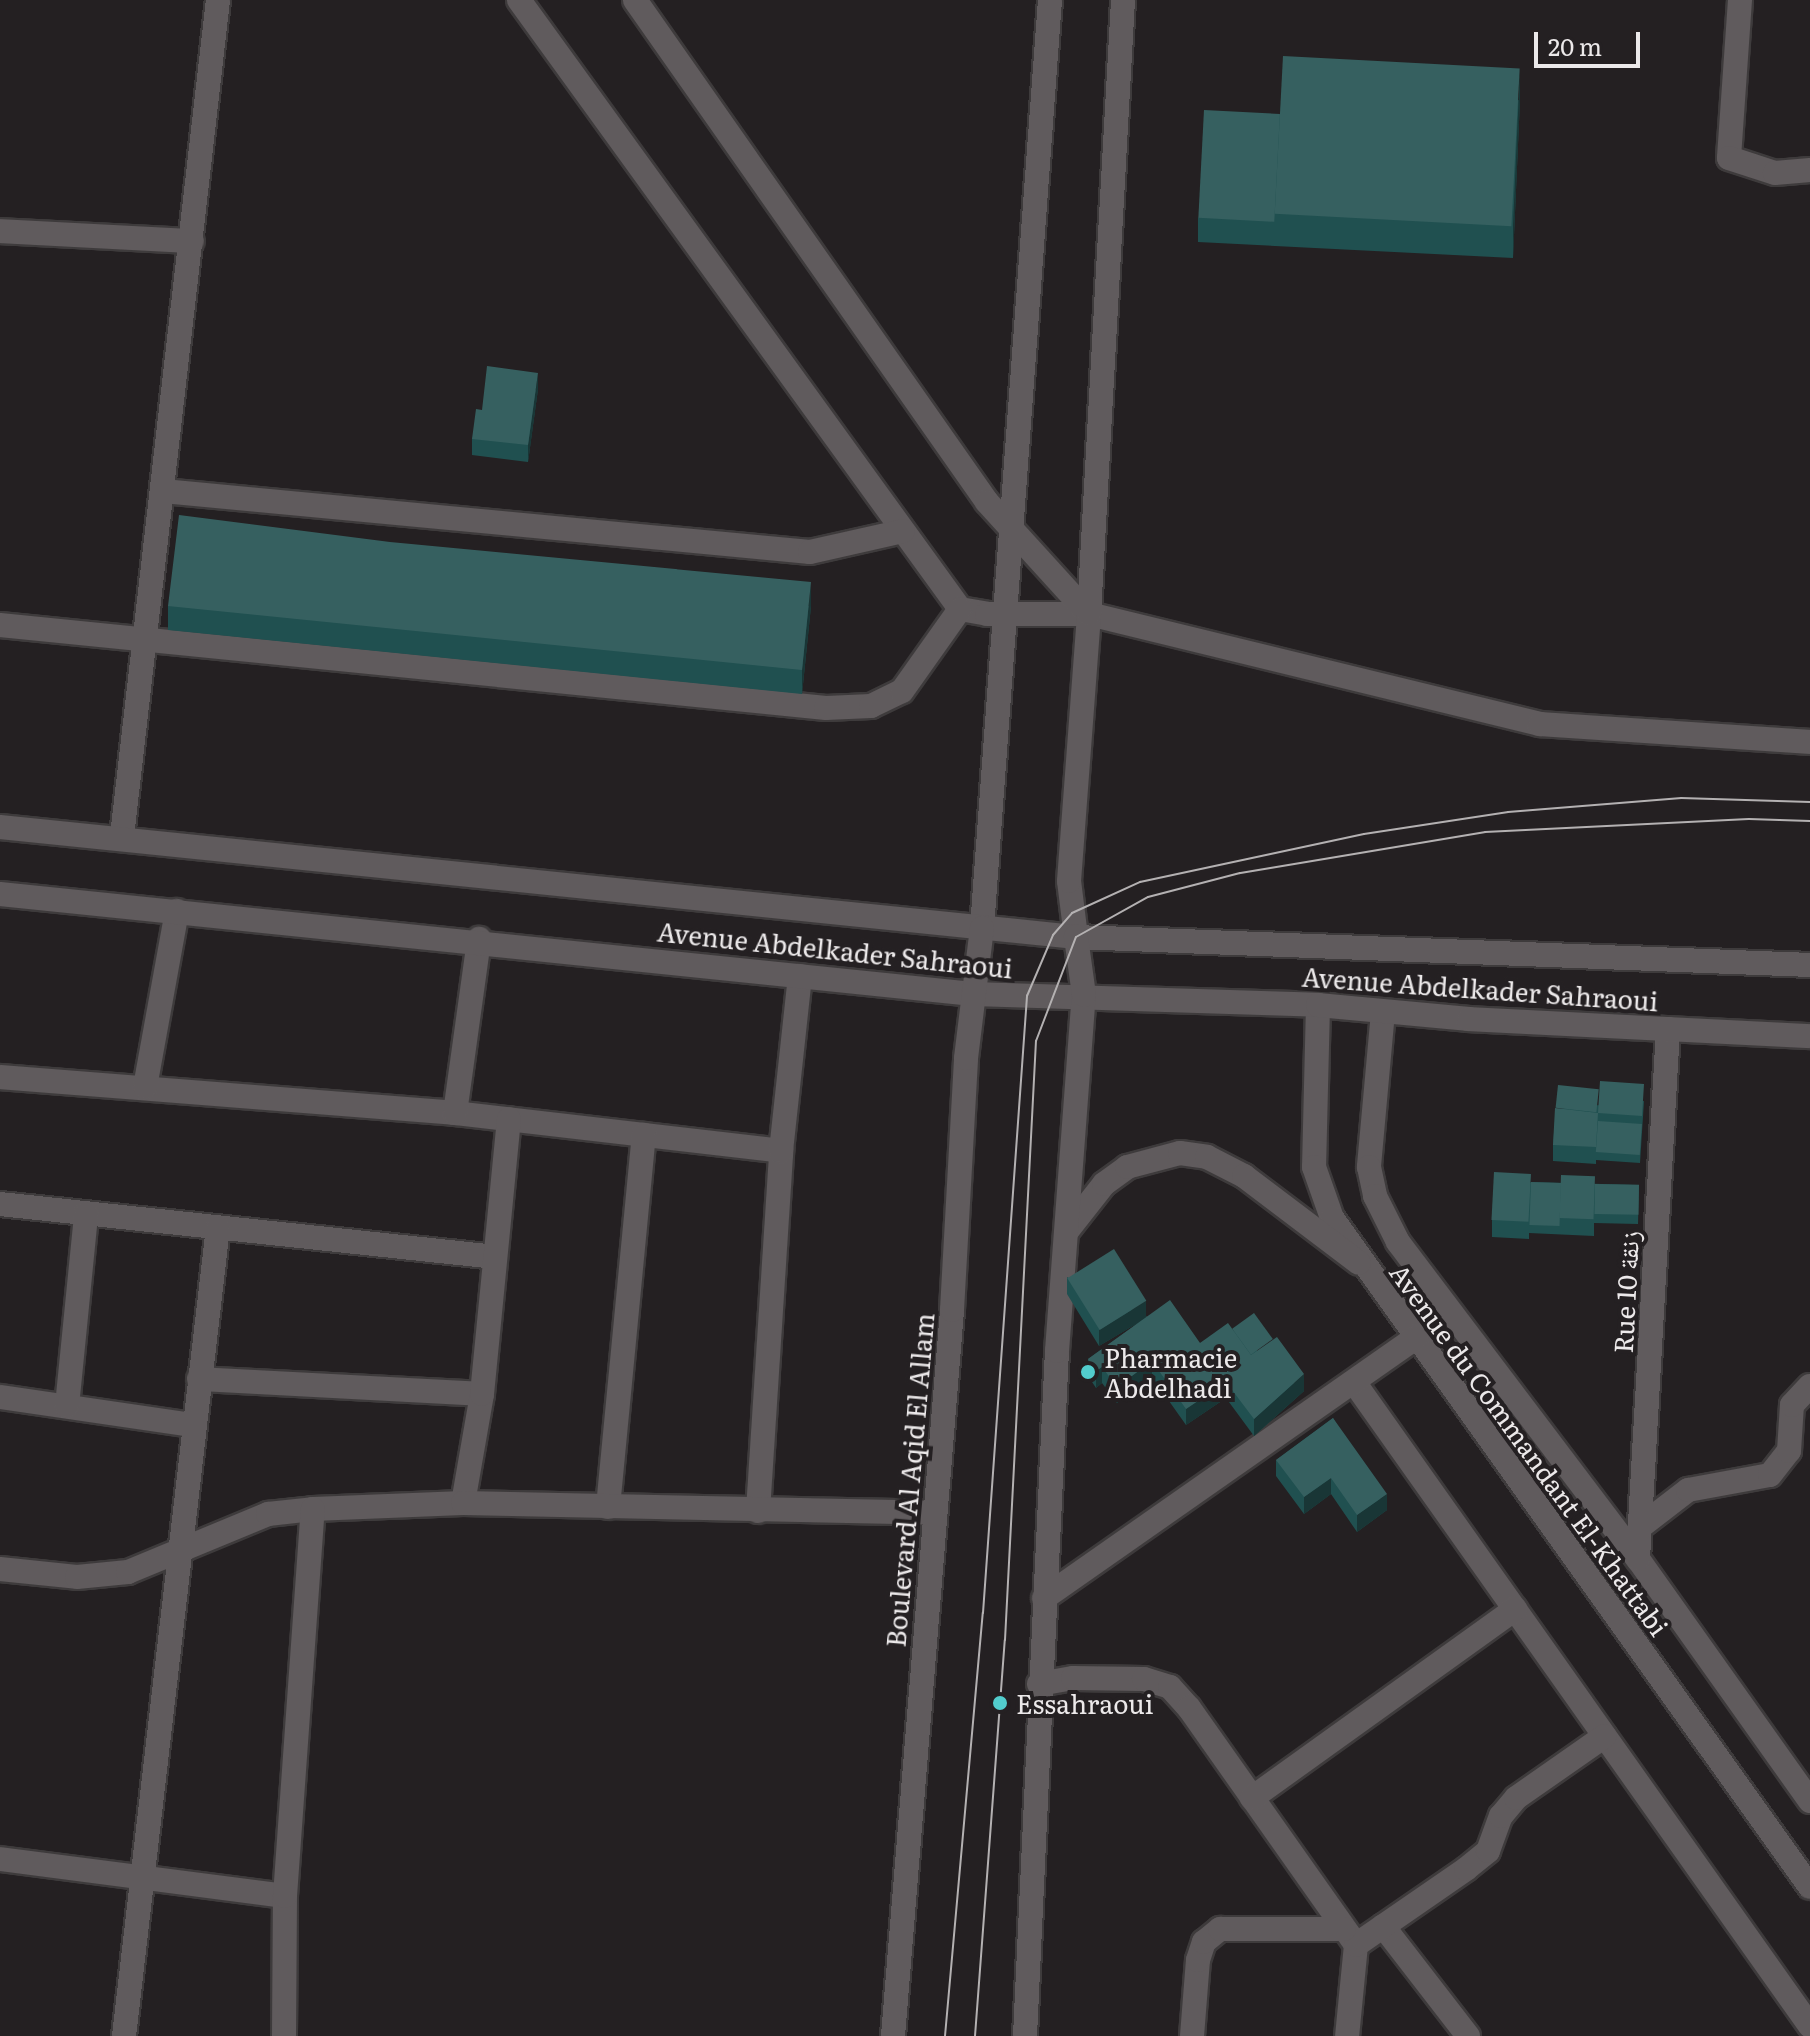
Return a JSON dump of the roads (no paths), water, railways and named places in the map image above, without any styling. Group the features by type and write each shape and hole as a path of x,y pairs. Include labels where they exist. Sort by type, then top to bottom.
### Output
{"street":[{"path":"122,836 218,0"},
{"path":"519,0 960,609"},
{"path":"635,0 1012,532 1089,614"},
{"name":"Boulevard Al Aqid El Allam","path":"893,2036 973,994 982,928 1050,0"},
{"path":"1025,2036 1039,1684 1065,1233 1084,995 1069,881 1089,614 1123,0"},
{"path":"1740,0 1729,158 1775,173 1810,170"},
{"path":"0,231 192,241"},
{"path":"163,491 810,552 903,531"},
{"path":"0,625 826,708 871,706 902,691 960,609"},
{"path":"960,609 1089,614 1540,724 1810,742"},
{"name":"Avenue Abdelkader Sahraoui","path":"0,827 122,836 1076,937 1810,965"},
{"name":"Avenue Abdelkader Sahraoui","path":"0,894 479,939 973,994 1084,995 1318,1005 1383,1012 1810,1036"},
{"path":"145,1087 177,911"},
{"path":"455,1113 479,939"},
{"path":"758,1511 781,1151 800,976"},
{"name":"Avenue du Commandant El-Khattabi","path":"1318,1005 1314,1167 1332,1218 1359,1263 1417,1337 1810,1887"},
{"name":"Avenue du Commandant El-Khattabi","path":"1383,1012 1368,1139 1375,1196 1398,1242 1638,1559 1810,1801"},
{"name":"Rue 10 زنقة","path":"1638,1559 1668,1029"},
{"path":"0,1077 455,1113 781,1151"},
{"path":"463,1503 482,1394 509,1119"},
{"path":"608,1507 644,1135"},
{"path":"1065,1233 1104,1184 1127,1167 1180,1153 1207,1157 1244,1176 1359,1263"},
{"path":"0,1204 495,1257"},
{"path":"67,1406 86,1214"},
{"path":"124,2036 176,1554 218,1227"},
{"path":"1044,1598 1417,1337"},
{"path":"199,1379 482,1394"},
{"path":"1354,1382 1810,2026"},
{"path":"1640,1527 1688,1490 1770,1475 1789,1451 1792,1405 1810,1386"},
{"path":"0,1397 193,1425"},
{"path":"0,1569 90,1576 128,1572 268,1514 313,1509 463,1503 934,1513"},
{"path":"284,2036 285,1896 313,1509"},
{"path":"1252,1798 1515,1609"},
{"path":"1039,1684 1073,1678 1144,1679 1170,1687 1350,1937 1347,2036"},
{"path":"1192,2036 1198,1960 1204,1942 1220,1929 1350,1937 1383,1926 1488,1851 1501,1816 1516,1798 1605,1736"},
{"path":"0,1859 285,1896"},
{"path":"1383,1926 1468,2036"}],"tram line":[{"path":"945,2036 983,1613 1027,996 1053,935 1072,913 1140,882 1364,834 1508,812 1681,798 1810,802"},
{"path":"975,2036 1005,1640 1036,1041 1076,937 1148,897 1240,873 1485,832 1749,819 1810,821"}],"place":[{"name":"Pharmacie Abdelhadi","path":"1088,1372"},
{"name":"Essahraoui","path":"1000,1703"}]}
